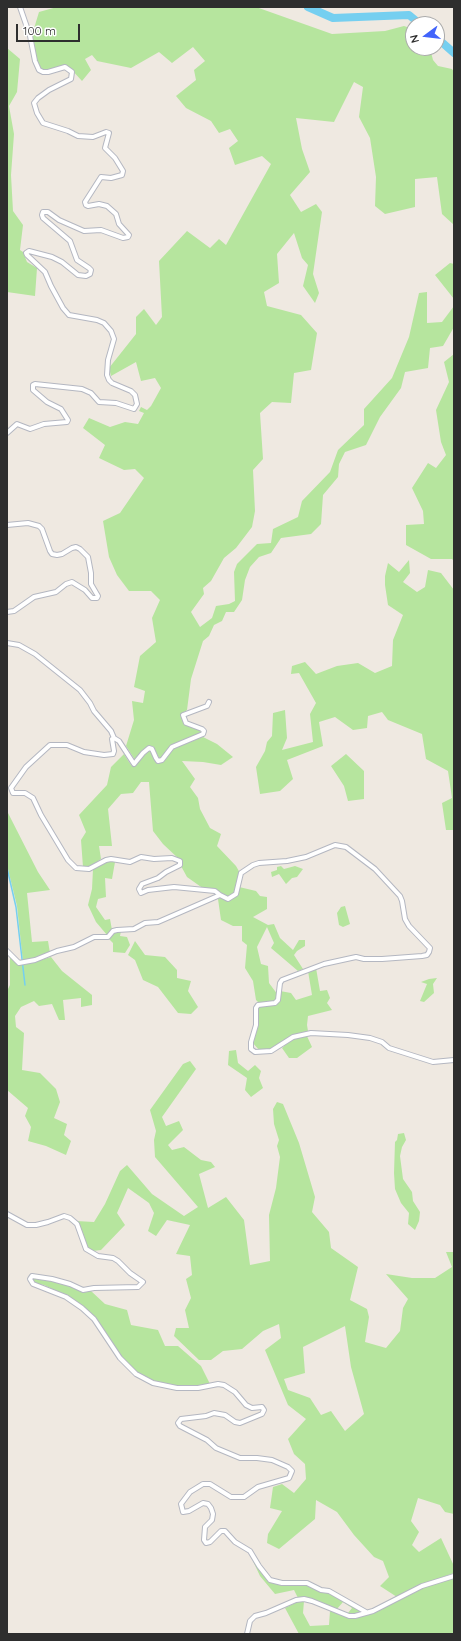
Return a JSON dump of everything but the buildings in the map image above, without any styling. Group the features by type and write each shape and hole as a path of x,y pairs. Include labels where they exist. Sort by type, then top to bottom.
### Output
{"street":[{"path":"7,432 17,424 30,429 44,424 67,422 68,420 61,409 47,402 33,390 33,385 35,384 82,389 91,393 99,402 116,403 134,409 137,404 135,395 131,391 112,383 107,375 108,360 114,339 111,331 104,323 97,320 68,315 51,286 45,272 26,253 29,251 52,257 62,262 78,275 86,276 90,274 89,268 78,260 70,241 43,218 42,215 44,212 48,212 59,220 84,231 101,230 123,238 128,237 129,235 119,224 116,214 108,206 99,204 88,206 85,202 101,177 111,178 122,175 123,172 115,158 105,148 109,134 106,132 93,137 78,136 44,123 37,113 34,103 38,98 71,79 72,72 65,67 48,72 39,70 35,61 30,36 20,7"},
{"path":"7,525 28,523 38,526 42,529 52,554 62,554 76,547 80,549 88,557 91,572 91,584 98,596 96,598 92,598 84,590 72,582 66,584 56,592 45,593 34,597 14,611 7,612"},
{"path":"7,643 19,645 35,654 80,690 94,711 111,731 114,738 119,741 134,764 149,748 152,749 158,761 162,760 172,747 203,734 204,731 202,729 186,723 183,715 206,706 210,702"},
{"path":"114,738 112,739 114,751 113,754 110,755 84,752 67,745 50,745 26,767 17,781 12,785 11,790 13,793 28,794 33,798 41,815 68,860 76,868 89,869 111,859 130,862 141,857 154,859 176,859 180,861 180,865 158,878 142,884 139,889 140,893 148,890 174,887 215,891 228,899 236,894 241,873 253,865 306,857 335,845 346,847 375,869 400,896 405,919 409,926 430,948 430,952 427,955 422,956 382,959 364,959 356,957 324,964 282,980 280,983 278,1000 275,1003 258,1005 256,1008 256,1025 251,1042 251,1049 255,1052 271,1051 293,1037 311,1033 348,1035 382,1042 389,1048 433,1062 454,1060"},
{"path":"7,951 19,963 35,960 57,951 74,947 94,937 108,937 113,931 134,929 145,924 158,922 220,895"},
{"path":"7,1214 27,1225 36,1225 64,1216 70,1218 77,1224 86,1249 98,1256 113,1258 143,1282 138,1287 94,1288 82,1290 70,1284 52,1279 32,1276 30,1279 33,1284 66,1298 82,1308 94,1319 120,1358 136,1374 153,1383 177,1388 198,1388 218,1384 224,1385 235,1392 246,1405 252,1408 262,1407 264,1410 262,1414 240,1423 234,1422 225,1415 214,1413 206,1416 181,1419 178,1423 180,1426 198,1434 216,1448 233,1456 240,1458 272,1460 288,1467 292,1471 289,1478 258,1487 244,1497 231,1497 210,1484 203,1484 190,1492 181,1504 182,1512 189,1511 203,1503 208,1504 213,1514 212,1520 205,1527 204,1540 206,1542 210,1542 221,1531 224,1531 234,1542 250,1551 270,1580 282,1583 307,1583 321,1590 329,1591 366,1612"},
{"path":"247,1634 250,1621 255,1616 266,1613 296,1600 304,1599 349,1616 355,1616 373,1611 422,1586 454,1576"}],"green space":[{"path":"57,7 256,7 332,34 385,31 404,26 405,56 432,56 433,60 438,66 452,69 454,72 454,225 442,214 437,177 415,179 415,207 385,214 375,206 376,177 370,138 359,117 363,87 354,82 334,122 296,118 302,149 310,172 290,195 301,212 316,204 322,212 313,274 319,293 315,303 303,286 308,265 302,258 294,233 277,254 279,283 264,292 267,306 301,315 317,333 311,370 294,373 291,403 272,402 260,413 263,459 253,470 255,511 252,527 236,548 224,558 211,581 203,588 204,594 191,612 200,627 212,618 216,606 229,604 235,601 234,572 237,564 257,544 271,543 273,529 298,517 302,501 330,472 338,450 364,425 364,409 392,378 409,337 419,293 427,292 427,323 442,322 454,306 454,327 443,346 430,348 428,368 405,372 401,388 380,417 366,445 345,452 339,464 338,477 323,495 321,524 311,534 281,538 271,553 259,557 250,567 245,580 242,600 234,612 226,612 222,621 214,625 209,636 203,641 191,679 187,710 182,714 182,719 185,725 198,729 201,732 200,735 170,746 162,758 159,758 153,746 150,746 144,749 135,760 126,746 134,720 132,701 143,703 145,691 134,687 140,656 156,642 152,618 160,600 151,591 129,591 117,575 109,557 103,521 120,513 144,478 135,469 124,470 99,458 105,445 83,428 89,418 110,427 125,422 138,424 144,413 139,411 141,407 147,410 151,406 161,388 155,378 141,381 136,362 111,376 109,368 136,334 136,317 144,309 156,325 162,317 159,261 187,231 210,248 219,239 226,245 271,164 262,156 235,165 229,148 238,141 230,129 219,133 211,121 186,108 176,96 196,80 194,70 205,61 193,47 172,63 159,52 131,68 97,61 92,55 85,59 91,70 82,81 71,69 65,66 43,71 35,60 32,35 39,12"},
{"path":"7,48 20,59 17,92 9,106 14,134 11,175 13,211 23,225 20,250 23,252 27,262 37,268 35,296 7,292"},
{"path":"450,263 454,264 454,299 435,275"},
{"path":"454,354 454,561 452,559 431,559 406,545 406,525 424,524 423,511 412,488 428,463 436,468 446,455 441,442 436,410 449,382 444,362"},
{"path":"409,560 410,573 403,582 417,592 425,587 428,570 441,573 454,590 454,830 446,830 442,803 452,798 448,771 426,759 422,734 388,720 382,712 368,716 367,728 353,730 335,717 319,722 323,746 287,760 293,779 280,791 260,794 256,767 265,751 267,742 272,736 273,713 285,710 287,738 282,750 313,742 310,714 316,703 299,673 291,674 292,666 305,662 316,674 337,666 358,663 375,673 392,666 393,640 403,615 388,605 385,576 388,563 399,572"},
{"path":"203,737 217,744 233,757 221,765 182,761 195,779 190,787 198,798 200,809 210,828 221,834 217,846 236,866 240,873 234,894 228,897 215,889 204,889 187,877 181,866 180,860 163,844 153,831 149,782 141,782 133,793 121,794 108,809 112,846 99,846 101,859 91,866 83,867 81,840 86,832 79,815 107,785 111,767 124,754 132,766 135,766 148,751 151,751 155,760 161,762 166,759 173,748"},
{"path":"346,754 364,771 364,799 348,801 344,786 331,766"},
{"path":"7,811 38,872 50,890 27,893 32,942 48,941 50,953 23,962 17,906 7,865"},
{"path":"107,860 115,862 112,879 105,878 106,897 98,899 96,907 105,920 110,919 112,930 107,935 96,922 88,905 92,889 93,869"},
{"path":"281,866 284,869 295,866 303,869 297,877 292,878 286,884 279,874 272,877 271,872 277,870 277,867"},
{"path":"239,887 256,891 260,896 267,897 267,909 253,917 268,925 274,924 280,938 293,950 299,940 305,940 305,946 294,955 303,969 298,971 271,948 274,943 267,927 257,947 261,964 268,966 269,983 278,995 276,1000 273,1002 260,1004 256,1000 253,981 245,968 247,945 242,941 242,926 233,926 221,920 218,899 221,897 230,899"},
{"path":"345,906 350,924 343,927 339,925 337,913 341,907"},
{"path":"121,931 120,936 127,937 130,945 125,953 113,952 113,943 108,938 114,932"},
{"path":"135,941 145,955 165,957 177,970 177,978 191,981 188,991 198,1007 191,1014 178,1013 158,987 143,980 135,960 128,955"},
{"path":"10,955 15,962 23,965 51,957 62,971 92,995 92,1005 81,1007 81,998 63,1000 65,1020 59,1020 52,1004 39,1006 34,1001 21,1007 15,1016 16,1027 24,1033 22,1070 40,1073 56,1089 60,1102 54,1118 67,1124 64,1135 71,1141 66,1155 46,1146 28,1141 31,1127 25,1116 28,1108 7,1090 7,991 10,985"},
{"path":"316,968 320,991 327,990 330,998 327,1003 332,1010 308,1016 308,1031 292,1036 270,1050 260,1051 252,1042 257,1030 258,1008 261,1006 275,1005 280,991 291,993 296,1000 312,995 308,971"},
{"path":"437,978 433,984 434,993 424,1002 420,1001 427,984 421,982"},
{"path":"306,1034 312,1047 297,1058 289,1058 282,1048 291,1040"},
{"path":"236,1050 238,1063 248,1071 255,1065 261,1071 259,1078 263,1088 251,1097 245,1090 247,1078 228,1065 229,1051"},
{"path":"190,1061 196,1069 162,1117 166,1126 179,1121 183,1130 168,1145 172,1150 184,1147 201,1160 211,1162 215,1167 199,1174 208,1208 226,1197 244,1220 250,1265 270,1261 269,1215 276,1188 280,1157 277,1146 279,1140 274,1124 273,1109 277,1102 283,1104 299,1143 315,1197 312,1212 329,1232 331,1248 358,1267 350,1300 367,1309 369,1317 365,1342 386,1348 400,1331 403,1308 408,1299 386,1274 412,1278 435,1278 452,1267 446,1252 454,1252 454,1514 445,1512 440,1505 418,1498 411,1521 419,1532 412,1545 419,1552 441,1538 454,1566 454,1573 421,1585 397,1597 380,1586 389,1577 383,1561 374,1557 354,1535 337,1512 316,1500 315,1519 279,1549 267,1543 268,1534 282,1511 270,1508 273,1487 282,1484 294,1493 306,1479 305,1464 294,1454 288,1439 306,1419 288,1405 265,1350 281,1338 279,1324 263,1331 242,1349 223,1351 211,1360 199,1360 174,1336 176,1328 189,1328 185,1310 191,1298 186,1279 192,1275 190,1256 176,1254 190,1225 167,1220 156,1236 148,1231 154,1213 149,1203 128,1188 117,1213 125,1225 101,1250 93,1251 87,1247 76,1221 94,1222 105,1204 120,1171 127,1165 152,1194 184,1216 198,1207 155,1157 154,1140 156,1131 150,1110 183,1064","holes":["345,1326 351,1367 364,1414 345,1431 331,1411 321,1415 310,1398 288,1390 284,1379 305,1373 303,1347"]},
{"path":"404,1133 406,1140 402,1147 400,1156 403,1179 412,1192 413,1201 420,1212 419,1221 415,1230 408,1224 409,1213 401,1203 395,1189 395,1142 398,1134"},
{"path":"33,1278 52,1280 91,1291 105,1304 127,1310 131,1325 158,1330 165,1346 178,1346 201,1366 210,1384 178,1387 155,1381 140,1375 122,1358 96,1318 65,1295 44,1285 34,1283"},
{"path":"253,1561 255,1561 266,1578 271,1581 278,1584 307,1584 329,1592 362,1611 354,1614 348,1613 352,1608 343,1602 337,1609 306,1597 298,1598 294,1590 275,1594 260,1576"},
{"path":"454,1578 454,1634 299,1634 285,1608 297,1602 304,1601 303,1613 310,1626 329,1625 330,1611 354,1619 374,1612 422,1587"}],"waterway":[{"path":"308,7 333,18 410,16"},
{"path":"445,45 454,53"},
{"path":"7,868 16,907 25,985"}]}
